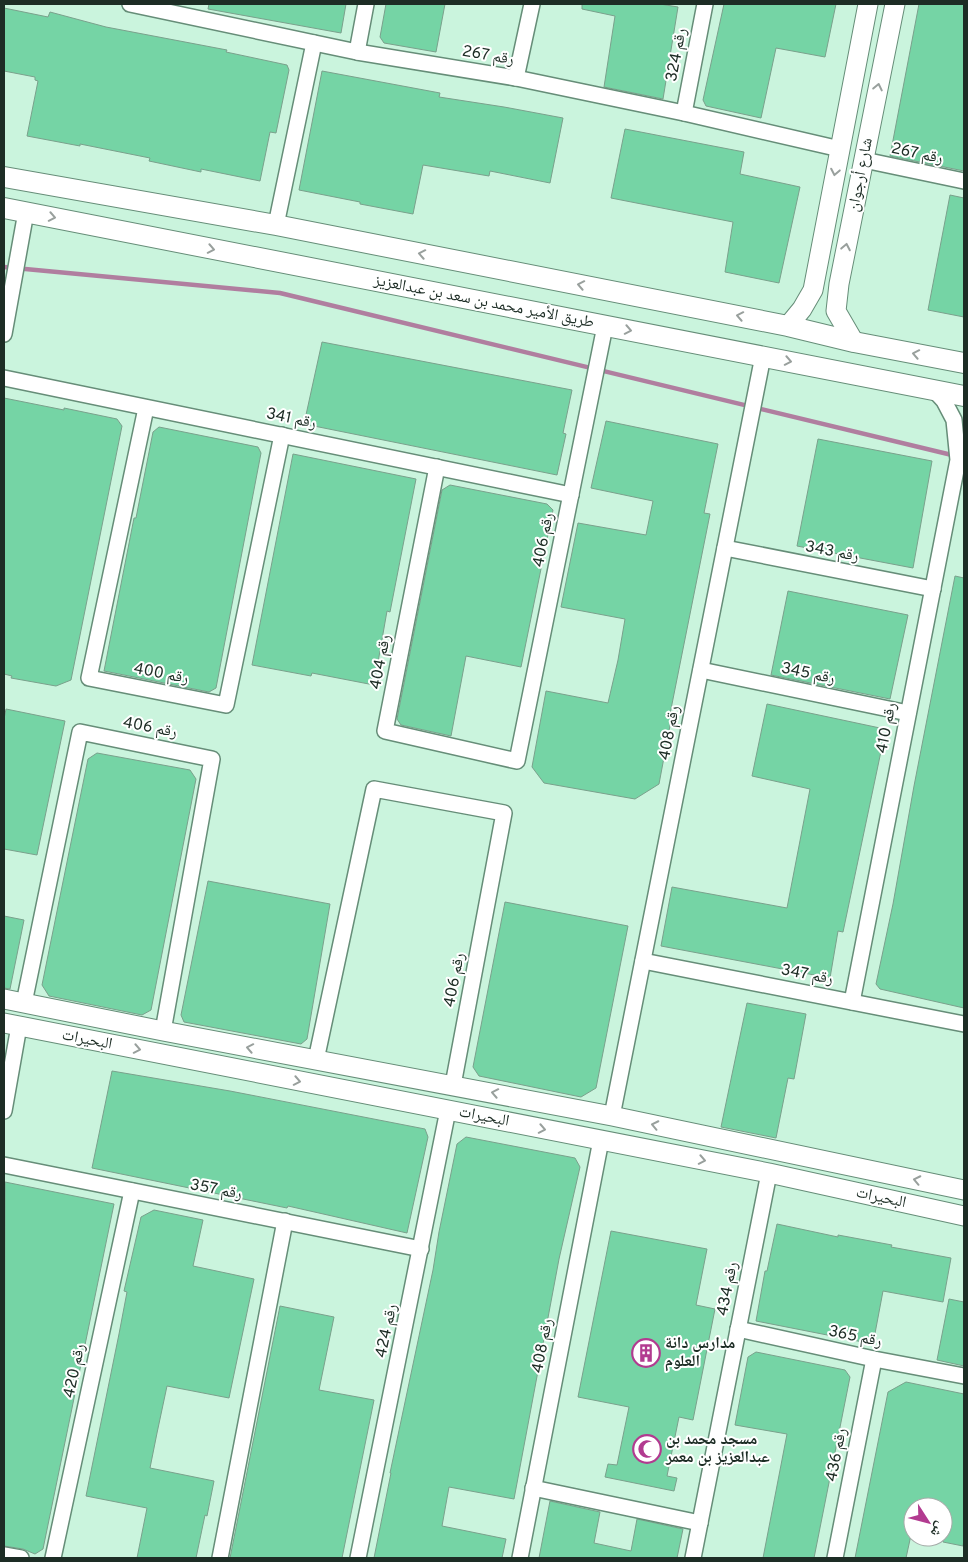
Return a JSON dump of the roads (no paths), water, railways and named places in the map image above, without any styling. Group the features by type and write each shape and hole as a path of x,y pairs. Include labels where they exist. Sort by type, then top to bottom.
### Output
{"main road":[{"path":"4,177 276,225 788,326 854,342 964,363"},
{"name":"طريق الأمير محمد بن سعد بن عبدالعزيز","path":"4,208 964,396"}],"street":[{"name":"رقم 267","path":"130,4 357,52 516,78 840,149"},
{"path":"357,52 366,4"},
{"path":"516,78 532,4"},
{"name":"رقم 324","path":"684,114 705,4"},
{"name":"شارع أرجوان","path":"788,326 802,309 813,290 868,4"},
{"name":"شارع أرجوان","path":"854,342 836,311 839,284 895,4"},
{"path":"276,225 314,43"},
{"name":"رقم 267","path":"864,160 964,181"},
{"path":"4,334 26,212"},
{"path":"815,278 839,284"},
{"name":"رقم 406","path":"517,761 605,326"},
{"name":"رقم 408","path":"612,1116 763,356"},
{"name":"رقم 341","path":"4,378 571,495"},
{"name":"رقم 410","path":"852,1002 908,713 961,456 954,420 944,401 934,390"},
{"name":"رقم 400","path":"146,408 89,678 226,705 282,436"},
{"name":"رقم 404","path":"437,467 385,731 517,761"},
{"name":"رقم 343","path":"725,548 933,590"},
{"name":"رقم 345","path":"700,670 908,713"},
{"name":"رقم 406","path":"24,1003 80,732 212,759 163,1031"},
{"name":"رقم 406","path":"316,1060 374,789 504,813 453,1085"},
{"name":"رقم 347","path":"643,961 964,1024"},
{"name":"البحيرات","path":"4,999 612,1116 964,1190"},
{"path":"4,1111 11,1025"},
{"name":"البحيرات","path":"11,1025 771,1174 964,1216"},
{"name":"رقم 424","path":"358,1558 448,1110"},
{"name":"رقم 408","path":"520,1558 601,1140"},
{"path":"771,1174 779,1151"},
{"name":"رقم 357","path":"4,1165 421,1249"},
{"name":"رقم 434","path":"693,1558 771,1174"},
{"name":"رقم 420","path":"53,1558 132,1190"},
{"path":"220,1558 285,1221"},
{"name":"رقم 365","path":"738,1329 874,1359 964,1376"},
{"name":"رقم 436","path":"834,1558 874,1359"},
{"path":"533,1488 700,1523"},
{"path":"4,1555 21,1558"}],"waterway":[{"path":"4,267 280,293 956,456"}],"place":[{"name":"مدارس دانة العلوم","path":"646,1353"},
{"name":"مسجد محمد بن عبدالعزيز بن معمر","path":"647,1449"}]}
